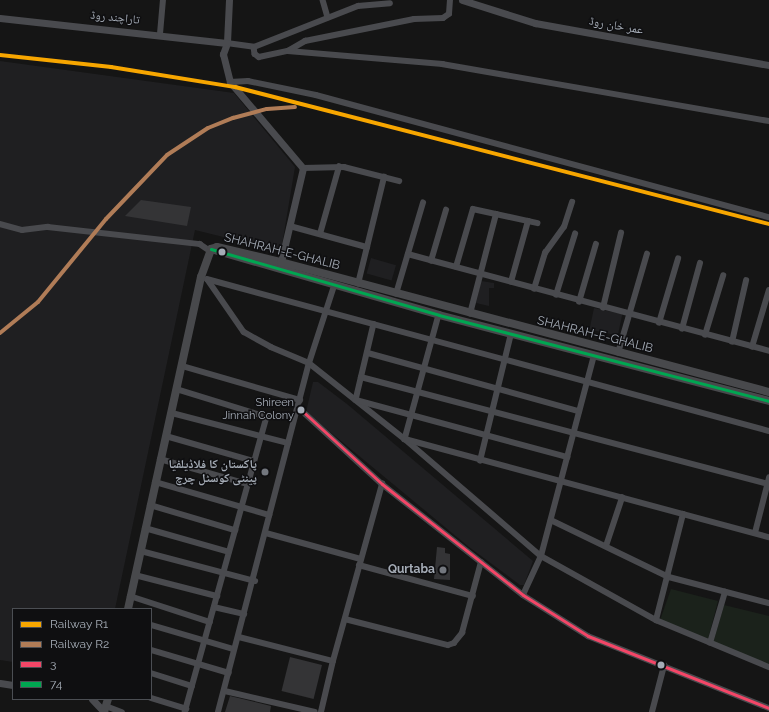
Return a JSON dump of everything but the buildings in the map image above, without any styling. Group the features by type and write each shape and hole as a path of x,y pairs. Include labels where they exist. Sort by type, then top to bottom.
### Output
{"main road":[{"name":"SHAHRAH-E-GHALIB","path":"210,249 217,247 281,262 470,314 769,392"},
{"name":"SHAHRAH-E-GHALIB","path":"210,249 334,286 594,356 769,401"},
{"path":"128,608 160,459 210,249"}],"street":[{"path":"160,34 163,0"},
{"path":"229,0 227,43 223,54 230,82 303,168"},
{"path":"322,0 328,17"},
{"path":"254,47 255,54 259,57 288,51 312,40 414,19 446,17 450,0"},
{"name":"عمر خان روڈ","path":"462,0 535,23 769,65"},
{"path":"227,43 254,47 358,6 390,3"},
{"name":"تاراچند روڈ","path":"0,18 160,34 227,43"},
{"path":"288,51 442,64 769,121"},
{"path":"230,82 248,81 316,95 769,217"},
{"path":"303,168 339,167 399,181"},
{"path":"320,234 339,167"},
{"path":"281,262 303,168"},
{"path":"358,284 384,177"},
{"path":"534,289 545,253 564,228 572,202"},
{"path":"396,294 423,203"},
{"path":"431,261 446,210"},
{"path":"456,267 472,210 537,223"},
{"path":"470,314 496,214"},
{"path":"511,282 528,221"},
{"path":"0,224 22,230 48,227 200,244 210,249"},
{"path":"290,226 367,247"},
{"path":"603,308 621,233"},
{"path":"556,295 575,234"},
{"path":"579,302 596,244"},
{"path":"408,254 579,302 769,351"},
{"path":"618,353 647,254"},
{"path":"659,322 678,259"},
{"path":"682,329 700,263"},
{"path":"705,335 723,276"},
{"path":"204,278 769,431"},
{"path":"204,278 244,332 271,347 310,363 405,439 541,556 656,620 769,667"},
{"path":"732,342 746,281"},
{"path":"218,712 225,691 234,649 239,637 244,614 255,581 269,515 288,443 310,363 334,286"},
{"path":"752,347 769,290"},
{"path":"405,439 439,314"},
{"path":"356,400 374,324"},
{"path":"480,461 511,334"},
{"path":"368,353 498,387 579,411"},
{"path":"523,594 541,556 594,356"},
{"path":"182,366 300,400"},
{"path":"362,377 573,434 768,482 755,533"},
{"path":"152,698 186,711 267,417 176,389"},
{"path":"356,400 567,457"},
{"path":"298,407 382,484 523,594 588,636 769,708"},
{"path":"172,413 261,438 288,443"},
{"path":"166,436 254,461"},
{"path":"405,439 480,461 769,537"},
{"path":"160,459 248,484"},
{"path":"155,482 269,515"},
{"path":"322,712 332,660 345,619 382,484"},
{"path":"606,546 622,498"},
{"path":"150,505 236,530"},
{"path":"656,620 669,577 683,514"},
{"path":"551,520 669,577 769,603"},
{"path":"145,528 229,552"},
{"path":"266,533 361,559"},
{"path":"141,550 255,581"},
{"path":"345,619 448,645 459,640 473,596 481,562"},
{"path":"359,565 473,596"},
{"path":"135,575 217,596"},
{"path":"710,643 726,592"},
{"path":"130,596 210,622"},
{"path":"214,607 244,614"},
{"path":"152,625 234,649"},
{"path":"239,637 332,660"},
{"path":"152,650 229,673"},
{"path":"652,712 664,666"},
{"path":"152,673 192,686"},
{"path":"0,683 12,685"},
{"path":"225,691 315,712"},
{"path":"94,700 105,707 122,712"}],"shaded area":[{"path":"0,61 234,93 295,167 281,251 195,230 115,608 12,608 12,662 0,660"},
{"path":"371,258 396,265 392,281 367,273"},
{"path":"481,281 494,283 494,288 489,288 489,306 476,303"},
{"path":"594,308 622,314 618,336 589,330"},
{"path":"313,382 318,382 347,404 533,561 524,585 520,585 469,547 306,412"},
{"path":"671,589 718,601 707,643 659,623"},
{"path":"724,605 769,616 769,665 713,643"}],"rail line":[{"name":"R1","path":"0,55 111,67 235,87 769,224"},
{"name":"R2","path":"0,333 38,302 106,219 167,155 208,128 233,118 267,109 295,107"}],"transit line":[{"name":"74","path":"211,249 439,315 769,401"},
{"name":"3","path":"298,407 382,484 523,595 588,636 769,708"}],"place":[{"name":"Shireen Jinnah Colony","path":"301,410"},
{"name":"پاکستان کا فلاڈیلفیا پینٹی کوسٹل چرچ","path":"265,472"},
{"name":"Qurtaba","path":"443,570"}]}
